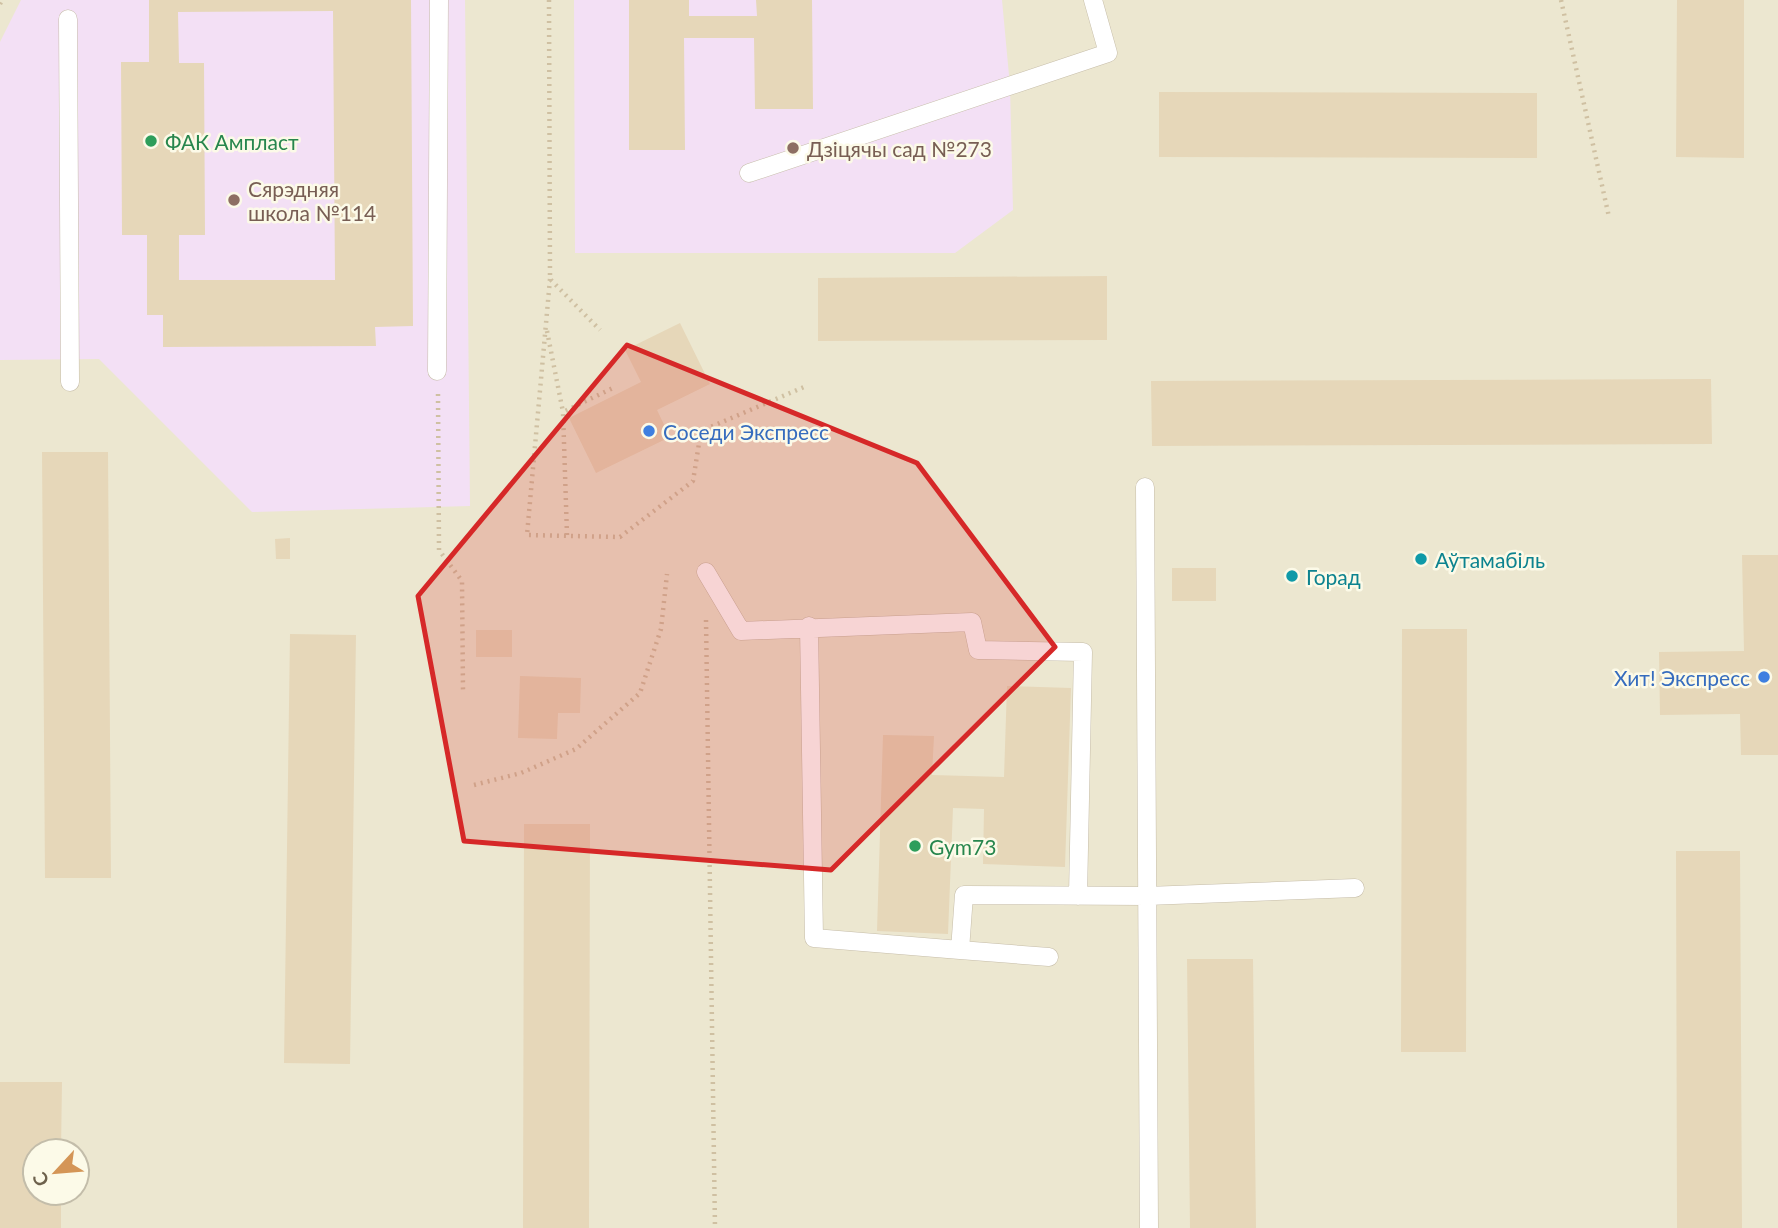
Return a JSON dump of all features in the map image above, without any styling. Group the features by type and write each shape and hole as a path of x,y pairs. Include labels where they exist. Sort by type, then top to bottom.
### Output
{"lane":[{"path":"438,372 439,0"},
{"path":"749,173 1108,53 1093,0"},
{"path":"68,19 70,382"},
{"path":"1145,487 1149,1228"},
{"path":"706,572 741,631 809,626 972,622 978,650 1083,652 1077,896"},
{"path":"809,626 814,938 1049,957"},
{"path":"960,950 964,895 1147,897 1355,888"}],"path":[{"path":"549,0 550,279 527,535 620,537 693,481 701,430 804,387"},
{"path":"1561,0 1609,217"},
{"path":"550,279 600,330"},
{"path":"546,325 563,412 567,535"},
{"path":"438,372 439,550 462,581 463,690"},
{"path":"563,412 615,387"},
{"path":"474,785 521,773 576,749 640,693 661,629 667,574"},
{"path":"706,614 715,1228"}],"highlighted area":[{"path":"627,345 917,463 1055,647 831,870 464,841 418,596"}],"shaded area":[{"path":"0,0 1778,0 1778,1228 0,1228"},
{"name":"Сярэдняя школа №114","path":"21,0 465,0 470,506 252,512 99,359 0,360 0,42"},
{"name":"Дзіцячы сад №273","path":"574,0 1002,0 1010,86 1013,210 955,253 575,253"}],"building":[{"path":"149,0 411,0 413,326 375,327 376,346 163,347 163,315 147,315 147,235 122,235 121,62 149,62","holes":["333,11 335,280 179,280 179,235 205,235 204,63 179,63 178,12"]},
{"path":"629,0 689,0 689,16 757,16 756,0 812,0 813,109 755,109 754,38 684,38 685,150 629,150"},
{"path":"1677,0 1744,0 1744,158 1676,157"},
{"path":"1159,92 1537,93 1537,158 1159,157"},
{"path":"1107,276 1107,340 818,341 818,278"},
{"path":"680,323 710,384 657,410 670,437 596,473 569,418 641,382 625,350"},
{"path":"1711,379 1712,444 1152,446 1151,381"},
{"path":"42,452 108,452 111,878 45,878"},
{"path":"290,538 290,559 276,559 275,539"},
{"path":"1742,555 1778,555 1778,755 1741,755 1740,714 1660,715 1659,652 1744,651"},
{"path":"1172,568 1216,568 1216,601 1172,601"},
{"path":"1402,629 1467,629 1466,1052 1401,1052"},
{"path":"476,630 512,630 512,657 476,657"},
{"path":"290,634 356,635 350,1064 284,1063"},
{"path":"520,676 581,678 580,713 558,713 557,739 518,738"},
{"path":"1007,686 1071,688 1065,867 983,864 984,809 953,808 948,934 877,931 883,735 934,736 932,775 1004,777"},
{"path":"524,824 590,824 589,1228 523,1228"},
{"path":"1676,851 1740,851 1742,1228 1677,1228"},
{"path":"1187,959 1253,959 1256,1228 1190,1228"},
{"path":"0,1082 62,1082 61,1137 21,1137 21,1207 61,1207 61,1228 0,1228"}],"place":[{"name":"ФАК Ампласт","path":"151,141"},
{"name":"Дзіцячы сад №273","path":"793,148"},
{"name":"Сярэдняя школа №114","path":"234,200"},
{"name":"Соседи Экспресс","path":"649,431"},
{"name":"Аўтамабіль","path":"1421,559"},
{"name":"Горад","path":"1292,576"},
{"name":"Хит! Экспресс","path":"1764,677"},
{"name":"Gym73","path":"915,846"}]}
